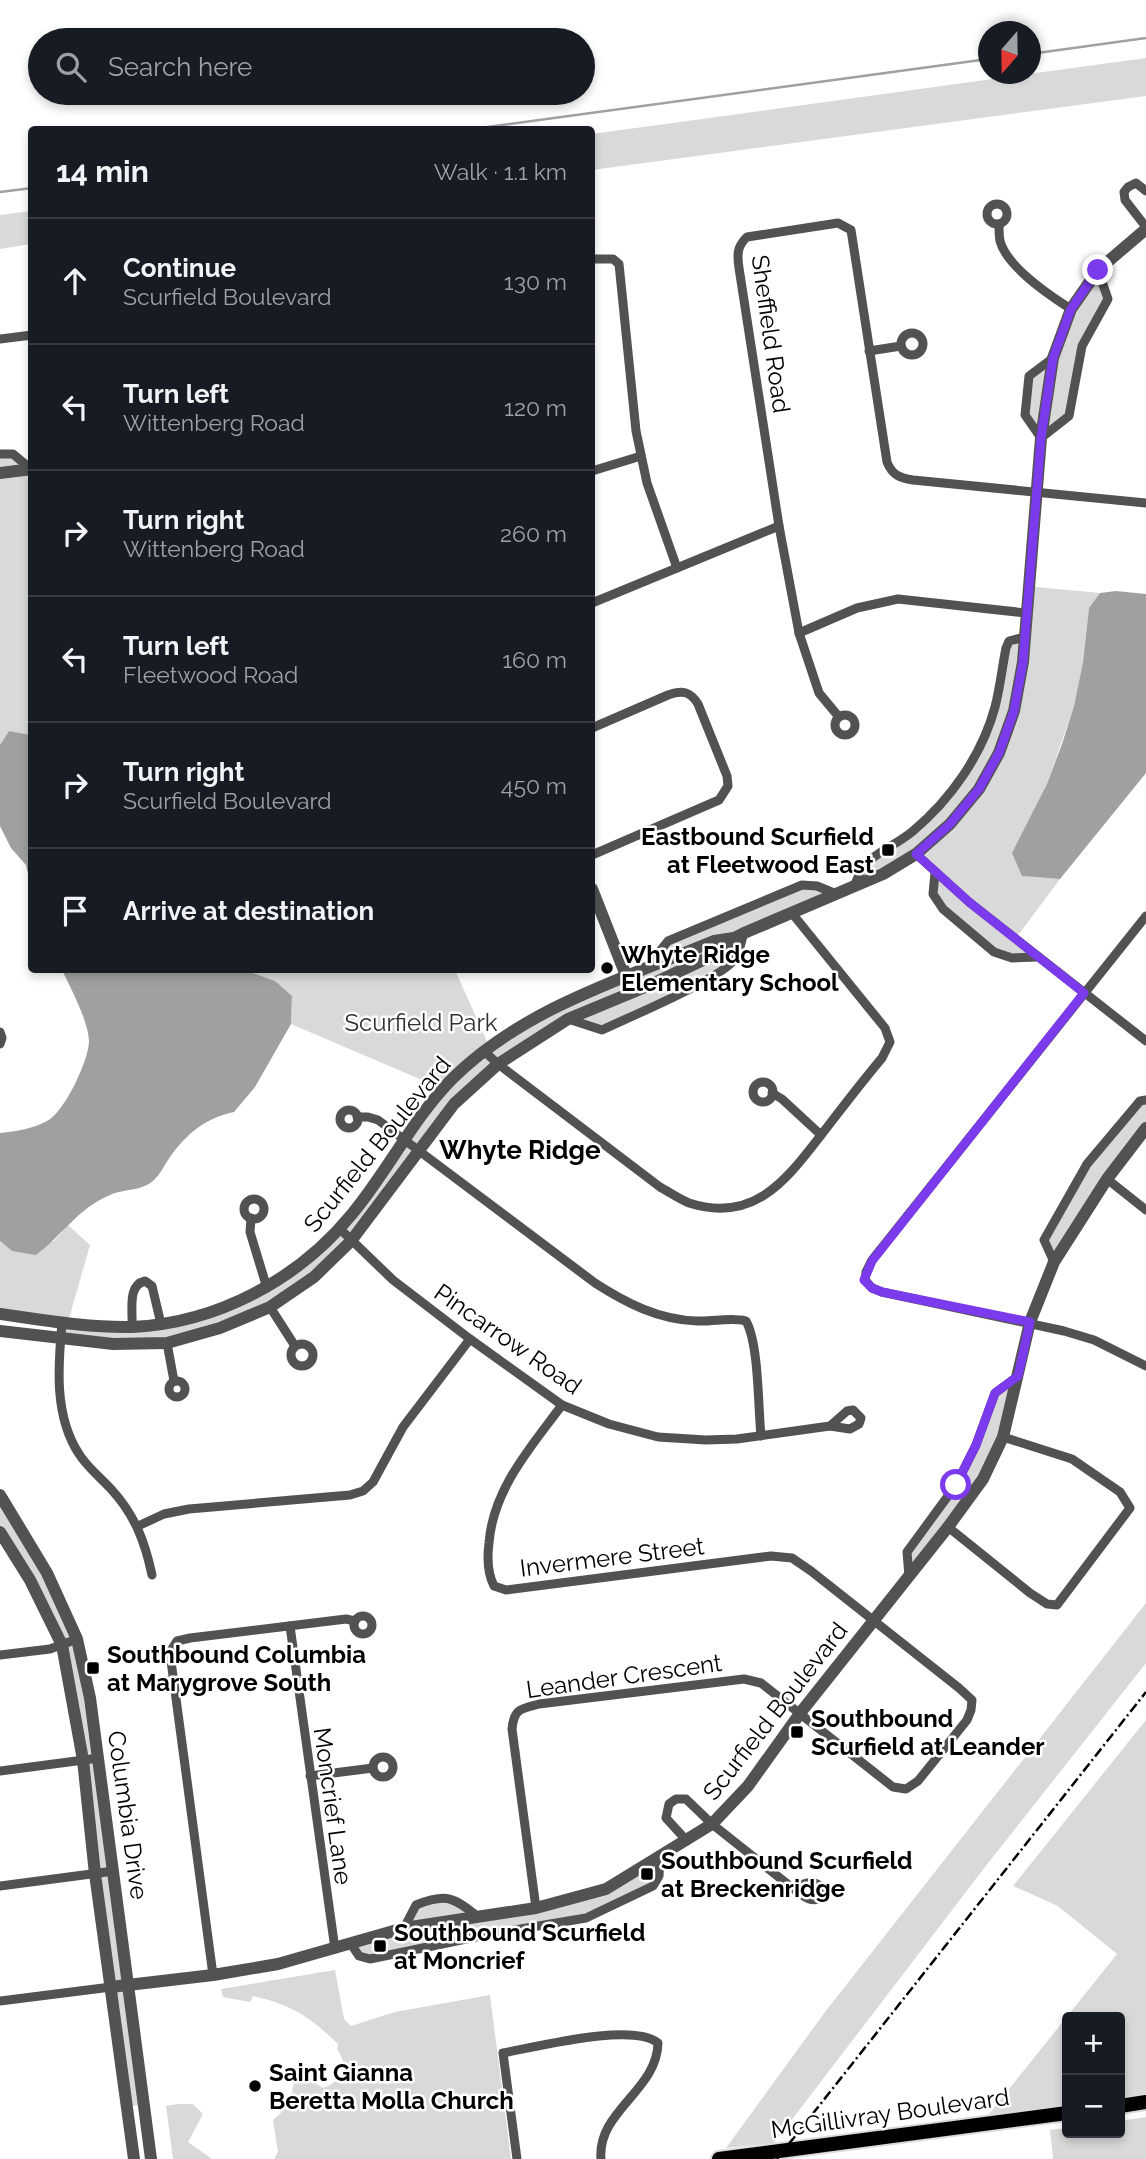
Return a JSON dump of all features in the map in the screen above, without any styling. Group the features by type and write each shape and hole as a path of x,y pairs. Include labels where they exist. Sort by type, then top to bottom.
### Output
{"main road":[{"path":"1125,2105 1146,2102"},
{"name":"McGillivray Boulevard","path":"719,2159 1062,2113"}],"street":[{"path":"1146,191 1136,183 1124,192 1125,200 1146,228"},
{"name":"Sheffield Road","path":"839,717 825,704 819,693 799,632 779,526 739,268 740,243 747,237 766,233 838,223 848,227 855,240 869,351 890,471 913,480 1037,491"},
{"path":"999,224 1000,242 1018,268 1044,292 1071,309"},
{"name":"Scurfield Boulevard","path":"0,1314 62,1323 132,1326 161,1324 213,1312 267,1288 305,1262 352,1215 428,1107 453,1078 484,1051 561,1004 714,941 740,935 883,874 916,854 950,824 979,789 999,753 1014,711 1025,637 1041,438 1053,358 1071,309 1098,270 1146,228"},
{"path":"595,259 613,259 619,264 636,431 647,483 677,568"},
{"path":"1041,438 1069,416 1082,346 1108,299 1098,270"},
{"path":"0,339 28,336"},
{"path":"869,351 901,346"},
{"name":"Scurfield Boulevard","path":"1041,438 1025,415 1030,376 1053,358"},
{"path":"0,454 13,454 28,466"},
{"path":"595,470 641,456"},
{"path":"0,473 28,469"},
{"path":"1037,491 1054,495 1146,503"},
{"path":"595,602 779,526"},
{"path":"799,632 857,608 898,599 1026,613"},
{"path":"855,884 861,868 913,831 951,792 969,766 996,705 1009,641 1025,637"},
{"path":"595,727 678,691 686,692 693,696 698,704 727,776 728,786 719,800 595,854"},
{"path":"916,854 935,873 1037,957 1146,1041"},
{"path":"935,873 933,894 943,909 974,935 995,952 1012,958 1037,957"},
{"path":"655,965 659,952 668,941 802,885 817,886 834,893"},
{"path":"595,897 633,992"},
{"path":"484,1051 498,1065 660,1187 689,1202 720,1207 747,1204 771,1193 790,1175 887,1051 890,1042 889,1035 791,912"},
{"path":"1146,916 872,1261 864,1280 872,1288 882,1292 1030,1322 1094,1340 1146,1366"},
{"path":"568,1019 602,1030 647,1009 720,973 735,958 740,935"},
{"name":"Scurfield Boulevard","path":"2,1332 113,1344 167,1343 220,1328 270,1307 314,1277 351,1241 454,1104 498,1065 568,1019 720,952 740,935"},
{"path":"0,1032 0,1044"},
{"path":"772,1093 821,1135"},
{"path":"1054,1262 1044,1240 1087,1164 1140,1101 1146,1100"},
{"path":"357,1117 378,1121 618,1298 673,1319 746,1321 751,1330 753,1345 761,1436"},
{"name":"Scurfield Boulevard","path":"111,1987 278,1964 404,1928 536,1908 606,1889 712,1824 748,1786 801,1712 983,1479 1003,1437 1030,1322 1054,1262 1107,1179 1146,1128"},
{"path":"1107,1179 1146,1210"},
{"path":"251,1218 250,1232 267,1288"},
{"name":"Pincarrow Road","path":"339,1228 393,1280 470,1339 562,1405 609,1424 657,1437 706,1440 761,1436 830,1426"},
{"path":"132,1326 134,1288 138,1283 145,1282 152,1286 161,1324"},
{"path":"270,1307 295,1346"},
{"path":"62,1323 60,1395 68,1432 80,1456 113,1490 138,1526 152,1575"},
{"path":"138,1526 164,1514 189,1509 350,1495 363,1491 373,1482 403,1427 470,1339"},
{"path":"167,1343 174,1381"},
{"path":"909,1576 906,1552 956,1485 976,1445 995,1393 1018,1376"},
{"name":"Invermere Street","path":"562,1405 507,1482 496,1508 489,1534 488,1553 489,1572 494,1586 506,1590 519,1589 771,1556 792,1558 874,1619"},
{"path":"948,1527 1030,1593 1047,1604 1057,1605 1130,1508 1119,1492 1072,1459 1003,1437"},
{"name":"Columbia Drive","path":"0,1495 4,1511 47,1573 77,1639 99,1758 151,2159"},
{"name":"Columbia Drive","path":"0,1532 30,1580 62,1646 83,1760 95,1874 134,2159"},
{"path":"801,1712 881,1777 899,1788 906,1789 918,1781 967,1720 972,1700 874,1619"},
{"path":"213,1975 171,1661 172,1649 177,1641 355,1620"},
{"name":"Moncrief Lane","path":"290,1626 335,1948"},
{"path":"0,1656 62,1646 77,1639"},
{"name":"Leander Crescent","path":"536,1908 512,1729 513,1717 521,1709 539,1704 744,1679 761,1683 801,1712"},
{"path":"0,1771 99,1758"},
{"path":"310,1776 373,1768"},
{"path":"687,1841 666,1818 667,1808 672,1801 686,1799 712,1824 795,1890"},
{"path":"351,1944 359,1956 370,1959 490,1934 586,1918 653,1886 659,1876 660,1858"},
{"path":"0,1886 114,1871"},
{"path":"404,1928 416,1905 444,1897 454,1898 477,1916"},
{"path":"0,2001 111,1987"},
{"path":"517,2159 503,2053 619,2033 650,2037 658,2043 652,2071 607,2130 602,2143 601,2159"}],"green space":[{"path":"1146,58 1146,96 595,170 595,134 978,81 978,84 1041,84 1041,72"},
{"path":"28,211 28,244 0,249 0,215"},
{"path":"1098,270 1108,299 1082,346 1069,416 1041,438 1025,415 1029,376 1053,358 1071,309"},
{"path":"9,452 22,469 28,468 28,734 9,731 0,745 0,453"},
{"path":"1026,586 1100,593 1089,608 1083,662 1074,706 1047,784 1031,818 1022,876 1060,879 1016,938 1037,957 994,952 943,909 933,894 935,873 916,854 855,884 861,868 893,845 951,792 989,726 1006,648 1025,637"},
{"name":"Scurfield Park","path":"802,885 834,893 744,933 735,958 720,973 602,1030 567,1019 454,1104 351,1241 270,1307 167,1343 61,1339 67,1323 0,1314 0,1241 12,1251 54,1241 68,1225 90,1245 68,1322 161,1324 267,1288 352,1215 443,1089 291,1024 292,996 251,973 456,973 489,1046 644,969 668,941"},
{"path":"1146,1100 1146,1128 1054,1262 1044,1240 1087,1164"},
{"path":"1018,1376 983,1479 909,1576 907,1552 956,1485 995,1393"},
{"path":"0,1495 77,1639 145,2104 126,2107 62,1646 0,1532"},
{"path":"1146,1603 1146,1663 985,1867 774,2143 726,2148 825,2012"},
{"path":"1146,1720 1146,2102 1125,2105 1125,2012 1071,2012 1117,1954 1058,1906 1013,1886"},
{"path":"660,1858 653,1886 586,1918 370,1959 351,1944 403,1928 416,1905 444,1897 477,1916 606,1889"},
{"path":"335,1970 344,2019 351,2026 395,2012 490,1995 511,2159 274,2159 278,2152 273,2120 288,2103 294,2080 311,2080 323,2088 335,2081 342,2073 343,2067 338,2044 309,2019 279,2003 253,1996 250,2002 223,1997 221,1989"},
{"path":"1062,2023 1062,2114 981,2124"},
{"path":"193,2104 203,2114 188,2142 212,2159 173,2159 166,2106"},
{"path":"1146,2117 1146,2159 1051,2159 1050,2130 1062,2129 1062,2138 1125,2138 1125,2120"}],"shaded area":[{"path":"1116,591 1146,594 1146,773 1060,879 1022,876 1012,853 1047,784 1074,706 1083,662 1089,608 1100,593"},
{"path":"9,731 28,734 28,874 26,865 11,848 0,826 0,745"},
{"path":"63,973 253,973 275,981 292,996 291,1024 255,1087 234,1112 215,1118 190,1134 150,1183 116,1193 88,1207 36,1255 12,1251 0,1241 0,1133 30,1128 47,1121 68,1097 85,1060 89,1041 78,1005"}],"waterway":[{"path":"1041,52 1146,38"},
{"path":"494,126 978,60"},
{"path":"0,192 28,188"}],"railway":[{"path":"777,2159 1146,1692"}],"place":[{"name":"Eastbound Scurfield at Fleetwood East","path":"888,850"},
{"name":"Whyte Ridge Elementary School","path":"607,968"},
{"name":"Southbound Columbia at Marygrove South","path":"93,1668"},
{"name":"Southbound Scurfield at Leander","path":"797,1732"},
{"name":"Southbound Scurfield at Breckenridge","path":"647,1874"},
{"name":"Southbound Scurfield at Moncrief","path":"380,1946"},
{"name":"Saint Gianna Beretta Molla Church","path":"255,2086"}],"district":[{"name":"Whyte Ridge","path":"520,1150"}],"route":[{"path":"956,1485 976,1445 995,1393 1018,1376 1030,1322 882,1292 872,1288 864,1280 872,1261 1084,993 969,902 916,854 950,824 979,789 999,753 1014,711 1023,662 1041,438 1053,358 1071,309 1098,270"}]}
